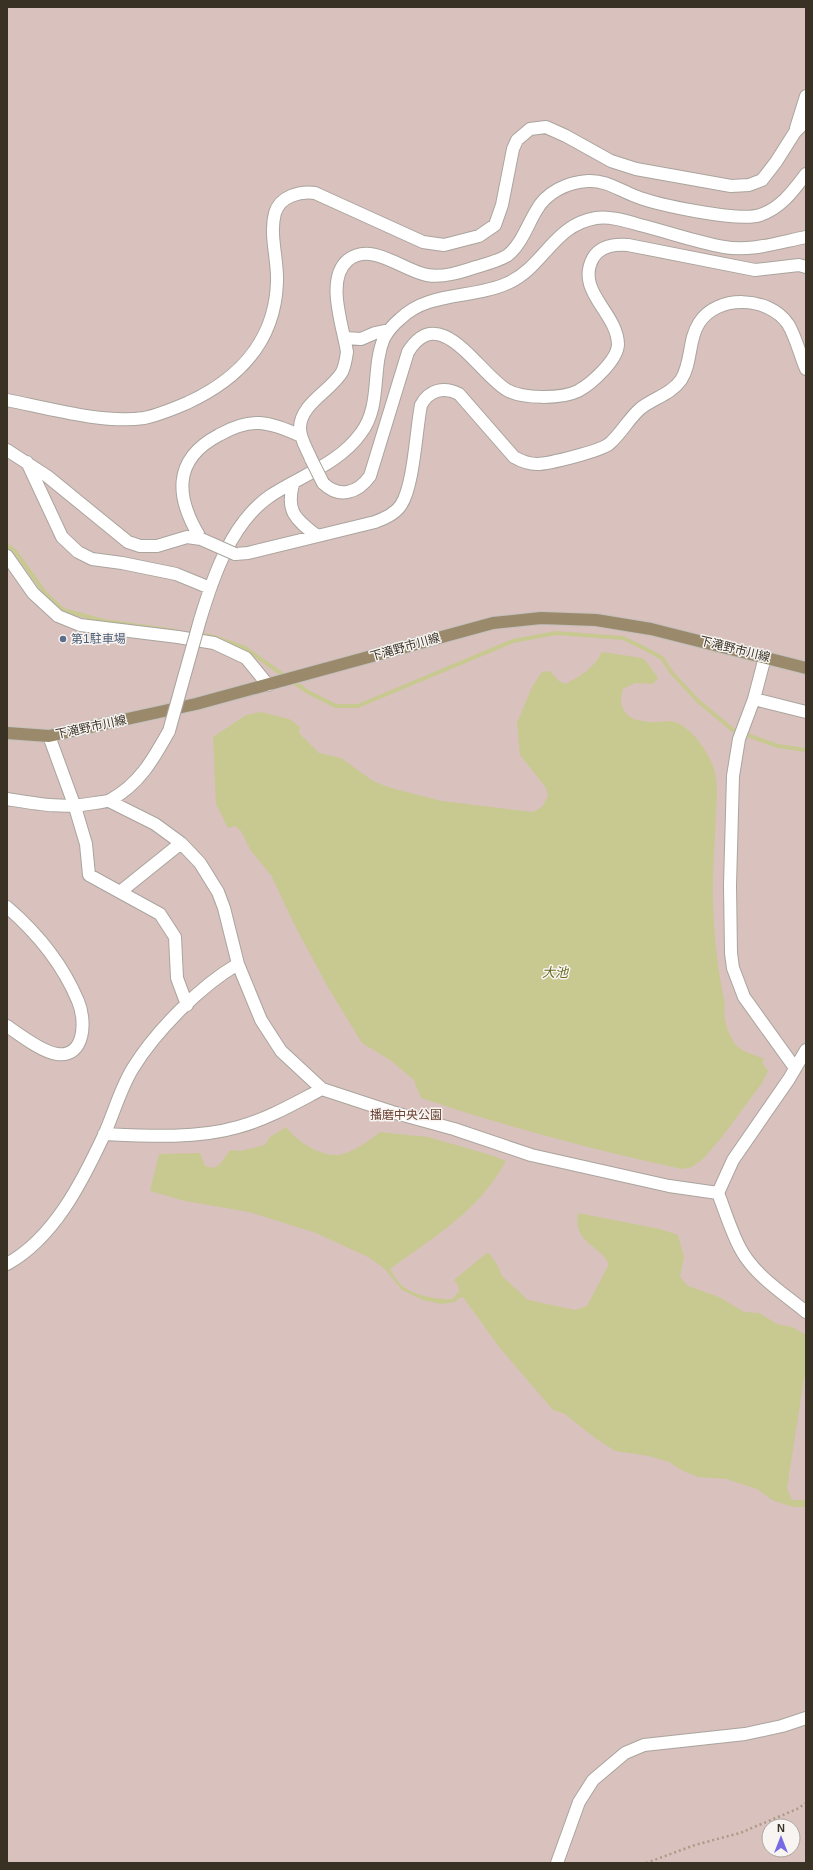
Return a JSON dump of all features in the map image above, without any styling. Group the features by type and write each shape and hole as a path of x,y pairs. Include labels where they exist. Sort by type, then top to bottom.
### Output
{"main road":[{"name":"下滝野市川線","path":"7,733 49,736 196,704 493,623 541,618 596,620 651,629 806,668"}],"street":[{"path":"795,132 806,96"},
{"path":"7,400 95,416 132,419 160,414 174,409 216,388 226,381 251,356 262,340 270,322 278,281 274,244 275,213 282,202 298,194 306,192 315,193 423,242 444,245 479,236 495,225 502,205 513,149 517,140 530,129 546,127 552,129 611,161 636,169 731,186 749,185 762,180 776,162 795,132 806,120"},
{"path":"782,202 791,194 806,174"},
{"path":"806,190 760,215 738,217 649,200 606,183 588,181 568,184 559,188 543,201 521,241 507,255 492,262 439,276 427,275 371,254 359,254 342,266 336,284 347,352 342,372 306,411 300,423 301,436 323,483 328,489 338,493 346,493 355,491 365,484 370,476 408,352 418,340 430,334 444,336 459,345 497,384 515,394 532,396 570,395 579,390 609,364 617,352 617,337 613,325 588,281 590,264 596,253 605,247 618,244 628,245 755,270 799,265 806,267"},
{"path":"7,798 50,806 75,807 110,801 140,776 154,759 169,731 210,588 236,531 268,498 322,467 340,455 355,442 369,421 373,408 378,362 384,338 408,311 430,301 485,291 509,283 529,270 564,232 573,225 599,217 620,220 726,247 756,247 806,237"},
{"path":"7,450 48,476 128,542 140,546 157,546 187,537 201,539 235,554 248,553 375,522 388,516 401,505 408,488 421,405 427,396 436,390 449,390 459,394 514,457 522,462 537,464 600,449 608,444 642,407 672,390 685,373 694,330 710,312 722,305 750,303 763,306 783,318 790,329 806,370"},
{"path":"345,338 361,339 375,333 390,330"},
{"path":"201,539 186,511 182,491 183,477 194,454 213,438 233,428 247,424 259,423 273,426 301,436"},
{"path":"27,462 62,537 78,552 92,559 122,563 176,574 210,588"},
{"path":"293,484 290,496 294,516 316,536"},
{"path":"7,556 33,593 58,616 80,625 178,637 214,644 246,658 268,685"},
{"path":"765,657 754,699 739,739 733,776 730,885 731,953 733,968 744,997 794,1068"},
{"path":"754,699 806,712"},
{"path":"49,736 75,807 86,844 89,875 160,914 175,937 177,978 187,1005"},
{"path":"110,801 156,824 181,843 200,863 218,892 226,913 238,964 261,1020 273,1039 294,1064 322,1089 392,1112 454,1129 531,1156 669,1186 718,1193"},
{"path":"120,892 181,843"},
{"path":"7,907 38,939 66,978 79,1002 82,1016 82,1034 79,1046 69,1053 57,1054 34,1043 7,1026"},
{"path":"7,1264 20,1257 37,1241 57,1218 73,1194 104,1134 118,1097 133,1069 154,1037 223,973 238,964"},
{"path":"806,1050 733,1160 718,1193 740,1248 750,1263 762,1276 806,1312"},
{"path":"104,1134 140,1136 185,1134 238,1127 272,1114 322,1089"},
{"path":"558,1863 579,1802 593,1780 625,1753 644,1746 744,1734 782,1726 806,1718"}],"path":[{"path":"646,1863 695,1845 740,1833 797,1809 806,1803"}],"green space":[{"name":"播磨中央公園","path":"7,7 806,7 806,1863 7,1863"}],"water":[{"name":"大池","path":"602,652 642,658 646,661 658,678 653,684 635,683 623,689 621,698 622,705 628,716 641,721 671,721 681,725 692,733 705,749 714,768 717,788 717,802 713,881 714,916 720,980 725,1005 725,1022 738,1047 764,1059 762,1063 768,1071 762,1083 722,1137 703,1159 692,1167 682,1169 551,1137 486,1119 421,1098 414,1080 390,1060 362,1043 329,989 295,926 271,875 251,851 241,831 235,826 228,828 216,804 213,737 246,715 261,712 289,719 300,727 299,733 319,753 341,758 373,781 391,788 442,801 533,812 542,807 548,796 546,788 520,755 517,723 532,687 542,672 550,671 559,681 565,684 591,667"},
{"path":"286,1127 295,1137 307,1146 326,1154 339,1155 352,1151 380,1132 428,1137 491,1155 506,1161 495,1179 469,1209 439,1234 390,1269 401,1285 419,1295 440,1299 453,1299 459,1291 458,1285 454,1280 488,1252 497,1264 502,1276 528,1300 575,1310 587,1306 609,1264 605,1257 588,1243 579,1231 577,1223 578,1213 660,1229 678,1235 684,1257 680,1277 688,1286 719,1297 744,1312 759,1313 777,1324 792,1327 806,1335 806,1366 787,1488 792,1500 806,1500 806,1507 793,1507 772,1500 757,1489 726,1479 698,1477 683,1471 669,1462 649,1456 615,1451 595,1438 565,1414 553,1410 499,1347 463,1297 459,1298 455,1302 441,1304 423,1300 402,1290 385,1269 370,1258 316,1233 249,1212 185,1201 150,1191 159,1154 200,1153 205,1166 214,1168 220,1164 230,1150 240,1151 265,1145 270,1137"}],"waterway":[{"path":"7,545 15,551 45,593 63,610 104,621 176,631"},
{"path":"292,681 308,692 336,706 358,706 513,641 556,633 623,638 662,658 672,673 698,701 733,730 778,746 806,750"},
{"path":"198,634 214,637 245,648 286,677"}],"place":[{"name":"第1駐車場","path":"63,639"}]}
